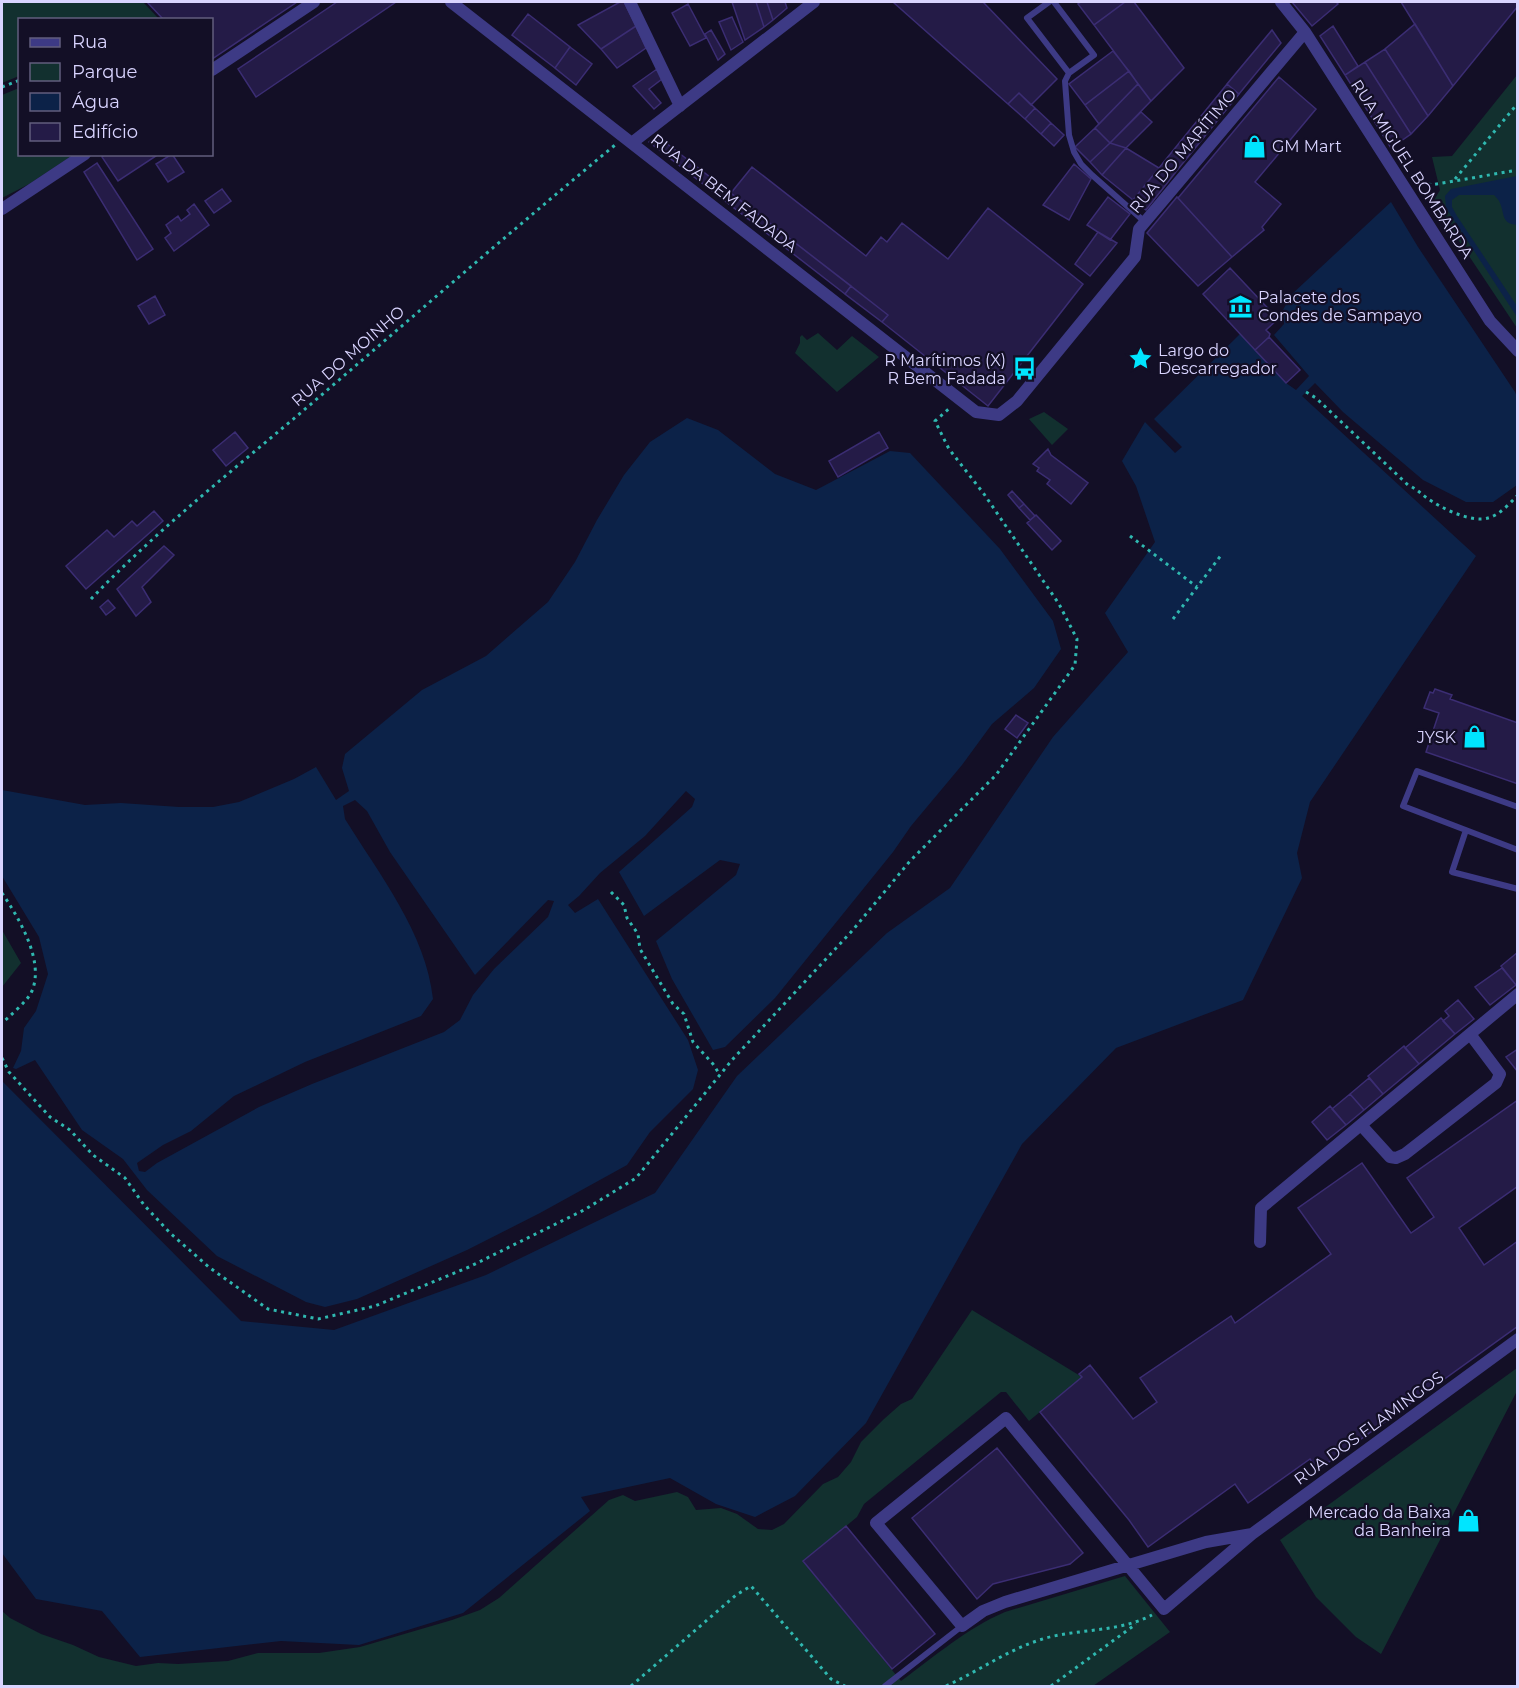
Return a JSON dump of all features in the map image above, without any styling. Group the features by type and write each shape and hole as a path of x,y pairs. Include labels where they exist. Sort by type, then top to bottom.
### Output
{"street":[{"path":"213,69 314,2"},
{"name":"RUA DA BEM FADADA","path":"451,2 976,412"},
{"path":"630,2 680,106"},
{"path":"629,139 680,106 814,2"},
{"name":"RUA MIGUEL BOMBARDA","path":"1281,2 1305,32 1490,321 1518,351"},
{"name":"RUA DO MARÍTIMO","path":"976,412 999,416 1017,401 1135,257 1139,230 1145,222 1305,32"},
{"path":"2,209 82,157"},
{"path":"1260,1242 1262,1208 1518,994"},
{"path":"1361,1125 1390,1158 1396,1158 1496,1083 1500,1074 1470,1034"},
{"name":"RUA DOS FLAMINGOS","path":"1164,1609 1252,1534 1518,1340"},
{"path":"962,1626 876,1523 1006,1418 1164,1609"},
{"name":"RUA DOS FLAMINGOS","path":"962,1626 983,1611 1005,1602 1206,1542 1252,1534"}],"lane":[{"path":"1049,2 1027,18 1069,73"},
{"path":"1054,2 1094,55 1069,73 1065,81 1069,135 1074,152 1092,176 1145,222"},
{"path":"1518,807 1418,771 1403,806 1518,850"},
{"path":"1466,830 1452,872 1518,889"},
{"path":"885,1686 962,1626"}],"path":[{"path":"2,87 18,81"},
{"path":"1454,181 1518,104"},
{"name":"RUA DO MOINHO","path":"91,599 116,573 217,484 500,240 629,139"},
{"path":"1408,173 1431,185 1518,170"},
{"path":"1306,392 1316,398 1408,485 1419,489 1426,498 1459,515 1472,519 1488,518 1499,513 1518,495"},
{"path":"2,1058 9,1072 50,1117 70,1130 93,1155 125,1178 144,1205 170,1233 210,1268 268,1309 318,1318 375,1306 469,1267 584,1210 636,1178 720,1075 852,931 910,861 996,775 1075,665 1077,639 1059,604 984,494 949,449 935,421 958,399"},
{"path":"1130,536 1197,587"},
{"path":"1173,619 1222,554"},
{"path":"611,892 624,905 627,918 638,934 640,949 673,1004 684,1014 693,1042 720,1075"},
{"path":"2,893 29,941 36,973 31,994 2,1023"},
{"path":"631,1686 736,1595 752,1586 831,1679 845,1686"},
{"path":"1051,1686 1137,1623 1164,1609"},
{"path":"946,1686 1020,1646 1055,1636 1137,1623"}],"green space":[{"path":"2,2 143,2 158,18 18,18 18,76 2,83"},
{"path":"1517,75 1517,328 1433,202 1440,190 1432,157 1452,156"},
{"path":"18,88 18,156 71,156 29,184 2,198 2,95"},
{"path":"818,333 837,350 852,336 879,357 837,392 795,353 802,335 807,340"},
{"path":"1044,412 1068,429 1052,445 1029,419"},
{"path":"2,930 21,963 2,987"},
{"path":"972,1310 1082,1377 1029,1421 1006,1392 1001,1392 864,1504 857,1517 803,1562 901,1681 977,1626 1005,1612 1125,1576 1170,1632 1093,1686 2,1686 2,1611 10,1618 41,1634 99,1657 136,1666 158,1663 228,1661 258,1653 319,1653 360,1647 480,1610 499,1598 609,1500 623,1495 635,1501 677,1492 688,1497 696,1510 721,1508 737,1514 758,1529 772,1530 784,1524 823,1484 838,1477 851,1462 861,1442 901,1404 912,1399"},
{"path":"1517,1368 1517,1391 1381,1654 1356,1637 1316,1597 1280,1540"}],"water":[{"path":"1517,176 1517,225 1504,218 1500,202 1494,195 1459,195 1452,200 1452,207 1517,306 1517,317 1446,208 1445,196 1451,189"},
{"path":"1391,202 1418,247 1515,392 1518,399 1517,485 1493,502 1466,502 1423,480 1343,412 1315,383 1302,396 1476,556 1310,802 1297,853 1302,878 1243,1000 1116,1048 1022,1144 866,1423 795,1496 755,1517 716,1504 670,1478 581,1497 590,1511 463,1613 359,1645 281,1641 140,1657 102,1611 36,1599 2,1553 2,1081 241,1321 334,1330 486,1275 655,1193 737,1076 887,933 950,888 1053,737 1128,652 1105,613 1155,542 1136,486 1122,461 1145,422 1175,453 1182,447 1154,419 1240,334 1286,383 1296,390 1309,376 1274,335 1284,324 1283,310 1291,295"},
{"path":"687,418 718,430 775,474 816,490 890,451 910,453 1000,549 1053,621 1061,649 1034,688 992,724 962,765 775,998 725,1047 713,1050 672,979 656,941 736,875 740,864 720,860 644,916 619,872 692,807 695,799 686,791 645,836 600,873 568,905 575,913 598,899 688,1040 698,1070 693,1089 650,1132 627,1165 540,1213 467,1250 357,1299 325,1307 306,1302 217,1256 147,1190 123,1159 82,1130 35,1060 16,1069 13,1068 21,1051 24,1028 36,1011 48,974 39,937 2,876 2,790 85,805 121,803 213,807 239,802 294,779 316,767 336,800 349,791 342,768 345,754 422,690 486,656 548,602 575,562 624,475 650,442","holes":["355,800 367,811 390,852 475,975 548,900 554,901 548,917 494,969 473,995 460,1020 444,1032 259,1107 157,1163 145,1172 139,1171 137,1163 163,1145 191,1131 234,1096 305,1062 421,1016 433,999 429,975 411,928 386,883 345,819 343,806"]}],"building":[{"path":"147,2 297,2 213,58 213,18 162,18"},
{"path":"337,2 396,2 256,97 238,69"},
{"path":"624,2 636,26 601,49 578,25"},
{"path":"732,2 756,2 764,27 745,40"},
{"path":"756,2 767,2 773,20 764,27"},
{"path":"767,2 785,2 787,8 773,20"},
{"path":"893,2 983,2 1057,79 1031,105 1019,93 1008,104"},
{"path":"1081,2 1125,2 1094,25 1078,4"},
{"path":"1125,2 1134,2 1184,68 1151,101 1094,25"},
{"path":"1292,2 1336,2 1338,4 1312,26"},
{"path":"1401,2 1518,2 1518,6 1453,86"},
{"path":"688,4 706,38 690,46 672,13"},
{"path":"528,14 570,47 555,68 512,35"},
{"path":"732,17 743,42 731,50 719,22"},
{"path":"1415,24 1453,86 1428,116 1385,49"},
{"path":"636,26 646,48 617,68 601,49"},
{"path":"1333,26 1358,66 1345,75 1320,36"},
{"path":"711,30 725,54 718,60 705,34"},
{"path":"1272,30 1281,43 1239,94 1227,84"},
{"path":"570,47 592,64 576,85 555,68"},
{"path":"1385,49 1428,116 1411,134 1365,62"},
{"path":"1113,51 1129,71 1085,105 1069,84"},
{"path":"1365,62 1411,134 1391,148 1345,75"},
{"path":"657,69 662,79 649,89 661,103 654,109 633,86"},
{"path":"1129,71 1138,84 1099,124 1085,105"},
{"name":"GM Mart","path":"1279,77 1316,109 1255,182 1281,204 1262,227 1264,230 1232,257 1178,198"},
{"path":"1138,84 1151,101 1110,143 1095,128"},
{"path":"1227,84 1239,94 1175,173 1163,163"},
{"path":"1019,93 1035,108 1025,119 1008,104"},
{"path":"1035,108 1051,123 1041,134 1025,119"},
{"path":"1141,112 1152,122 1126,148 1110,143"},
{"path":"1051,123 1064,135 1054,146 1041,134"},
{"path":"1095,128 1110,143 1090,162 1075,147"},
{"path":"657,136 851,286 845,294 649,142"},
{"path":"1110,143 1126,148 1102,175 1090,162"},
{"path":"1126,148 1159,168 1133,200 1102,175"},
{"path":"103,156 156,156 118,181"},
{"path":"169,156 173,156 184,172 168,182 156,164"},
{"path":"97,163 153,249 137,260 84,172"},
{"path":"1163,163 1175,173 1146,210 1133,200"},
{"path":"1074,164 1091,179 1069,220 1043,205"},
{"path":"752,167 866,256 881,237 887,242 902,223 948,259 988,208 1083,284 988,406 882,322 888,315 731,193"},
{"path":"222,189 231,201 214,213 205,201"},
{"path":"1108,197 1130,214 1110,240 1087,225"},
{"path":"1177,197 1232,257 1198,286 1147,233"},
{"path":"194,204 209,225 174,251 165,238 171,233 166,225 178,216 181,221 190,214 187,210"},
{"path":"1098,232 1117,243 1090,276 1075,264"},
{"name":"Palacete dos Condes de Sampayo","path":"1230,268 1278,319 1266,330 1270,334 1269,337 1255,350 1203,294"},
{"path":"851,286 888,315 882,322 845,294"},
{"path":"155,296 165,315 149,324 138,306"},
{"path":"1269,337 1300,370 1286,383 1255,350"},
{"path":"235,432 248,448 226,466 213,450"},
{"path":"879,432 888,448 838,477 829,461"},
{"path":"1048,449 1051,455 1088,483 1071,504 1047,484 1050,480 1037,471 1039,468 1033,464"},
{"path":"1012,491 1024,504 1019,508 1008,495"},
{"path":"1024,504 1035,516 1030,520 1019,508"},
{"path":"154,511 163,521 86,589 66,566 107,530 114,537 132,521 137,526"},
{"path":"1036,515 1061,541 1052,550 1027,523"},
{"path":"164,546 174,555 142,587 151,602 136,616 117,589"},
{"path":"108,600 115,608 106,615 100,607"},
{"name":"JYSK","path":"1435,689 1452,695 1450,699 1518,723 1518,784 1426,752 1439,713 1424,708 1430,692 1433,693"},
{"path":"1016,715 1028,723 1017,738 1005,729"},
{"path":"1518,952 1518,983 1516,985 1501,966"},
{"path":"1502,968 1516,985 1490,1005 1475,987"},
{"path":"1458,1000 1474,1019 1455,1034 1443,1021 1449,1016 1445,1011"},
{"path":"1441,1018 1455,1034 1419,1064 1405,1048"},
{"path":"1404,1046 1419,1064 1383,1094 1368,1076"},
{"path":"1518,1049 1518,1072 1506,1057"},
{"path":"1369,1078 1383,1094 1364,1110 1350,1094"},
{"path":"1350,1094 1364,1110 1346,1125 1332,1109"},
{"path":"1518,1100 1518,1186 1459,1228 1484,1265 1518,1241 1518,1326 1318,1470 1310,1459 1248,1503 1235,1484 1148,1547 1129,1520 1040,1412 1082,1377 1079,1374 1090,1365 1133,1419 1157,1402 1140,1378 1231,1316 1235,1323 1331,1254 1298,1208 1362,1163 1411,1233 1434,1217 1407,1178"},
{"path":"1330,1106 1346,1125 1327,1140 1312,1122"},
{"path":"997,1448 1083,1553 1070,1564 993,1584 977,1599 912,1518"},
{"path":"846,1526 935,1634 892,1669 803,1561"}],"place":[{"name":"GM Mart","path":"1254,146"},
{"name":"Palacete dos Condes de Sampayo","path":"1240,306"},
{"name":"Largo do Descarregador","path":"1140,359"},
{"name":"R Marítimos (X) R Bem Fadada","path":"1024,369"},
{"name":"JYSK","path":"1474,737"},
{"name":"Mercado da Baixa da Banheira","path":"1469,1521"}]}
